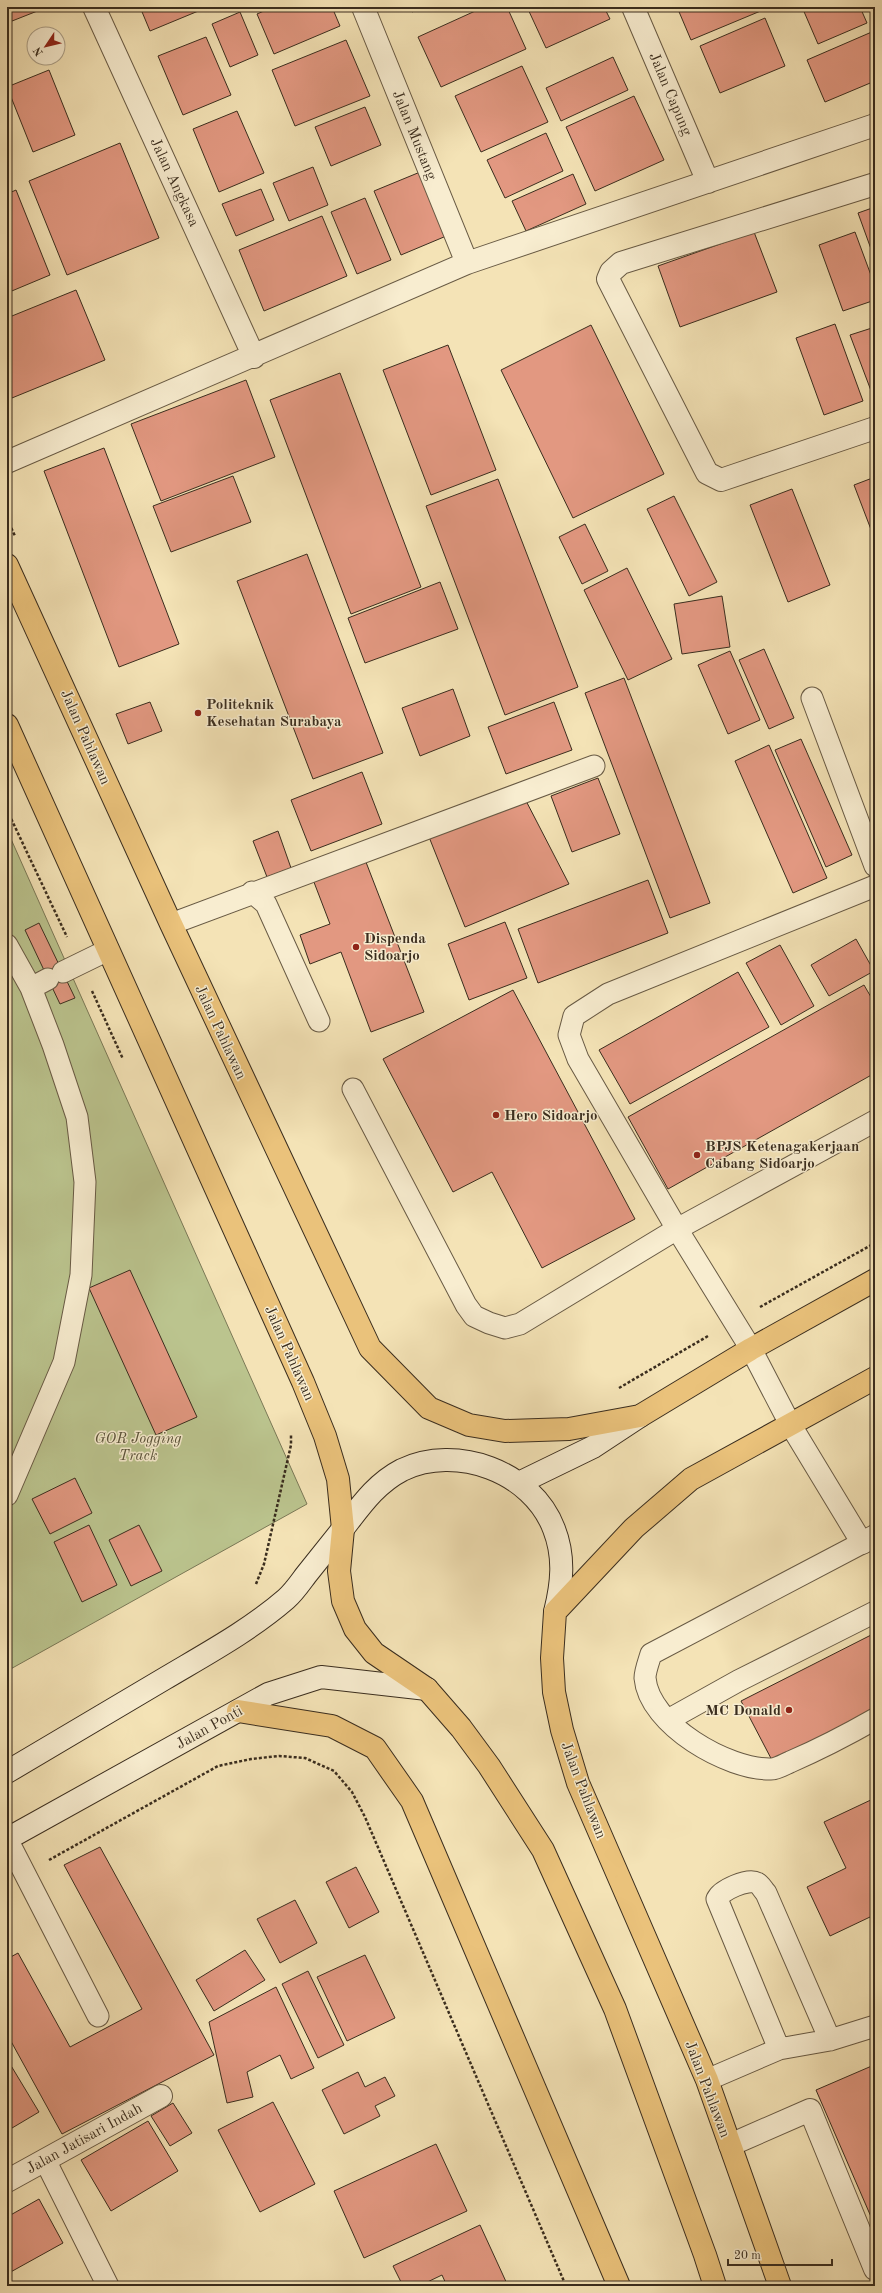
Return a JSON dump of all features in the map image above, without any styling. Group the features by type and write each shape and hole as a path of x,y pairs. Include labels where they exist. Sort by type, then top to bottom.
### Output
{"main road":[{"name":"Jalan Pahlawan","path":"7,565 170,924 370,1348 429,1408 469,1425 505,1431 569,1429 640,1416"},
{"name":"Jalan Pahlawan","path":"7,725 306,1389 325,1436 338,1479 343,1529 339,1571 343,1601 355,1629 374,1653 427,1689 461,1728 489,1766 544,1850 615,2009 705,2255 714,2286"},
{"path":"640,1416 751,1349 875,1280"},
{"path":"555,1612 634,1528 691,1479 875,1378"},
{"name":"Jalan Pahlawan","path":"555,1612 552,1658 554,1692 562,1730 578,1782 707,2080 780,2286"},
{"path":"238,1711 332,1726 375,1748 412,1801 619,2286"}],"street":[{"name":"Jalan Angkasa","path":"94,7 254,357"},
{"name":"Jalan Mustang","path":"363,7 467,263"},
{"name":"Jalan Capung","path":"633,7 708,182"},
{"path":"7,462 254,357 467,263 875,125"},
{"path":"875,184 621,263 611,272 608,280 707,473 715,478 721,480 875,428"},
{"path":"519,1483 593,1447 640,1416"},
{"name":"Jalan Pahlawan","path":"343,1529 365,1499 382,1483 402,1470 425,1463 448,1460 471,1461 494,1470 519,1483 539,1503 554,1528 561,1556 562,1584 555,1612"},
{"path":"7,1772 247,1631 288,1597 343,1529"},
{"name":"Jalan Ponti","path":"7,1839 268,1694 321,1677 427,1689"},
{"name":"Jalan Jatisari Indah","path":"7,2181 161,2096"},
{"path":"730,2145 810,2110 875,2268"}],"lane":[{"path":"812,698 875,866"},
{"path":"170,924 252,892 594,766"},
{"path":"875,886 608,994 574,1016 569,1035 578,1059 677,1229 751,1349 790,1424 868,1539 650,1654 645,1678 653,1703 668,1720 703,1748 737,1764 772,1770 827,1746 875,1719"},
{"path":"252,892 266,904 319,1021"},
{"path":"7,945 56,976"},
{"path":"56,976 108,950"},
{"path":"7,1495 64,1362 81,1275 85,1182 77,1117 53,1045 56,976"},
{"path":"353,1089 466,1305 474,1316 488,1323 505,1328 520,1324 677,1229 875,1122"},
{"path":"668,1720 738,1681 875,1612"},
{"path":"7,1839 26,1873 98,2016"},
{"path":"779,2050 717,1899 724,1891 751,1881 758,1883 766,1893 830,2040"},
{"path":"707,2080 779,2050 830,2040 875,2026"},
{"path":"45,2160 108,2286"}],"path":[{"path":"7,518 17,540"},
{"path":"7,810 56,976 125,1065"},
{"path":"617,1389 875,1242"},
{"path":"254,1589 264,1564 291,1445 291,1431"},
{"path":"26,1873 218,1766 251,1759 279,1756 305,1758 334,1771 352,1792 365,1817 566,2286"}],"green space":[{"name":"GOR Jogging Track","path":"7,830 307,1504 7,1671"}],"building":[{"path":"7,7 45,7 45,8 7,23"},
{"path":"140,7 208,7 150,31"},
{"path":"273,7 332,7 340,26 274,54 257,14"},
{"path":"409,7 422,7 412,12"},
{"path":"484,7 507,7 526,49 441,87 418,37"},
{"path":"527,7 604,7 610,19 546,48"},
{"path":"677,7 762,7 763,10 691,40"},
{"path":"802,7 860,7 867,23 818,44"},
{"path":"240,12 258,55 230,67 212,24"},
{"path":"765,18 785,66 720,93 700,46"},
{"path":"874,31 875,81 825,102 807,60"},
{"path":"206,37 231,95 183,115 158,56"},
{"path":"346,40 370,96 295,126 272,70"},
{"path":"613,57 628,90 561,121 546,88"},
{"path":"522,66 548,122 481,152 455,96"},
{"path":"49,70 75,135 33,152 7,87"},
{"path":"634,96 664,160 595,191 566,127"},
{"path":"365,107 381,145 331,166 315,127"},
{"path":"237,111 264,173 219,192 193,129"},
{"path":"546,133 563,171 505,198 487,160"},
{"path":"120,143 159,238 67,275 29,181"},
{"path":"313,167 328,205 289,221 273,183"},
{"path":"425,170 451,234 401,255 374,191"},
{"path":"573,174 586,204 526,231 512,201"},
{"path":"261,189 274,220 236,236 222,204"},
{"path":"16,190 50,275 7,293 7,194"},
{"path":"365,198 391,260 357,274 331,212"},
{"path":"875,207 875,260 858,213"},
{"path":"322,216 347,276 264,311 239,250"},
{"path":"754,232 777,292 680,327 658,266"},
{"path":"855,232 875,286 875,300 843,311 819,245"},
{"path":"76,290 105,360 7,400 7,318"},
{"path":"835,324 863,401 824,415 796,338"},
{"path":"591,325 664,474 573,518 501,370"},
{"path":"875,327 875,395 873,396 850,335"},
{"path":"448,345 496,470 431,495 383,370"},
{"path":"340,373 421,587 351,614 270,400"},
{"path":"246,380 275,457 161,501 131,424"},
{"path":"104,448 179,644 119,667 44,471"},
{"path":"233,476 251,522 171,552 153,506"},
{"path":"875,477 875,540 854,485"},
{"path":"498,479 578,687 505,715 426,506"},
{"path":"792,489 830,585 788,602 750,505"},
{"path":"674,496 717,582 689,596 647,509"},
{"path":"585,524 608,571 582,584 559,537"},
{"path":"307,554 383,753 313,779 237,581"},
{"path":"627,568 672,659 628,680 584,590"},
{"path":"440,582 458,629 365,663 348,618"},
{"path":"722,596 730,647 682,654 674,604"},
{"path":"764,649 794,718 769,729 739,660"},
{"path":"730,651 760,720 728,734 698,665"},
{"path":"624,678 710,903 670,918 585,693"},
{"path":"453,689 470,736 420,756 402,708"},
{"path":"150,702 162,731 128,744 116,714"},
{"path":"554,702 572,750 506,774 488,727"},
{"path":"801,739 852,855 826,867 775,750"},
{"path":"769,745 827,878 793,893 735,761"},
{"path":"362,772 382,824 311,851 291,800"},
{"path":"598,778 620,834 572,852 551,796"},
{"path":"523,795 569,884 465,927 427,832"},
{"path":"278,831 291,868 267,877 253,841"},
{"path":"364,857 424,1012 371,1032 341,952 310,964 300,935 330,924 312,877"},
{"path":"648,880 668,933 538,983 518,929"},
{"path":"505,922 527,978 469,1000 448,944"},
{"path":"39,923 75,998 60,1004 25,930"},
{"path":"856,939 874,971 829,996 811,965"},
{"path":"780,945 814,1006 781,1025 746,963"},
{"path":"738,972 769,1027 630,1104 599,1050"},
{"path":"864,985 875,1004 875,1073 668,1189 628,1117"},
{"name":"Hero Sidoarjo","path":"513,990 635,1219 542,1268 492,1172 453,1192 383,1059"},
{"path":"130,1270 197,1417 156,1435 89,1288"},
{"path":"75,1478 92,1513 50,1534 32,1499"},
{"path":"89,1525 117,1585 82,1602 54,1542"},
{"path":"139,1525 162,1571 131,1586 109,1540"},
{"path":"875,1633 875,1715 775,1766 741,1701"},
{"path":"875,1798 875,1928 870,1917 830,1936 807,1887 846,1868 824,1822"},
{"path":"100,1847 214,2055 62,2134 7,2034 7,1959 18,1953 70,2047 142,2009 64,1865"},
{"path":"356,1867 379,1912 349,1928 326,1882"},
{"path":"295,1900 317,1943 280,1963 257,1919"},
{"path":"245,1950 265,1980 214,2011 196,1980"},
{"path":"365,1955 395,2018 347,2041 317,1977"},
{"path":"308,1971 344,2045 318,2058 282,1984"},
{"path":"276,1987 314,2068 291,2079 280,2055 247,2072 253,2097 227,2103 209,2022"},
{"path":"7,2059 39,2112 7,2131"},
{"path":"874,2065 875,2066 875,2226 816,2090"},
{"path":"358,2072 365,2087 385,2077 395,2096 375,2106 380,2116 344,2134 322,2090"},
{"path":"273,2102 315,2184 260,2212 218,2130"},
{"path":"173,2103 192,2133 170,2146 151,2116"},
{"path":"148,2121 178,2171 111,2211 81,2160"},
{"path":"436,2144 467,2211 364,2258 334,2191"},
{"path":"39,2199 63,2243 7,2274 7,2217"},
{"path":"480,2225 508,2286 447,2286 442,2275 419,2286 403,2286 393,2266"}],"place":[{"name":"Politeknik Kesehatan Surabaya","path":"198,713"},
{"name":"Dispenda Sidoarjo","path":"356,947"},
{"name":"Hero Sidoarjo","path":"496,1115"},
{"name":"BPJS Ketenagakerjaan Cabang Sidoarjo","path":"697,1155"},
{"name":"MC Donald","path":"789,1710"}]}
